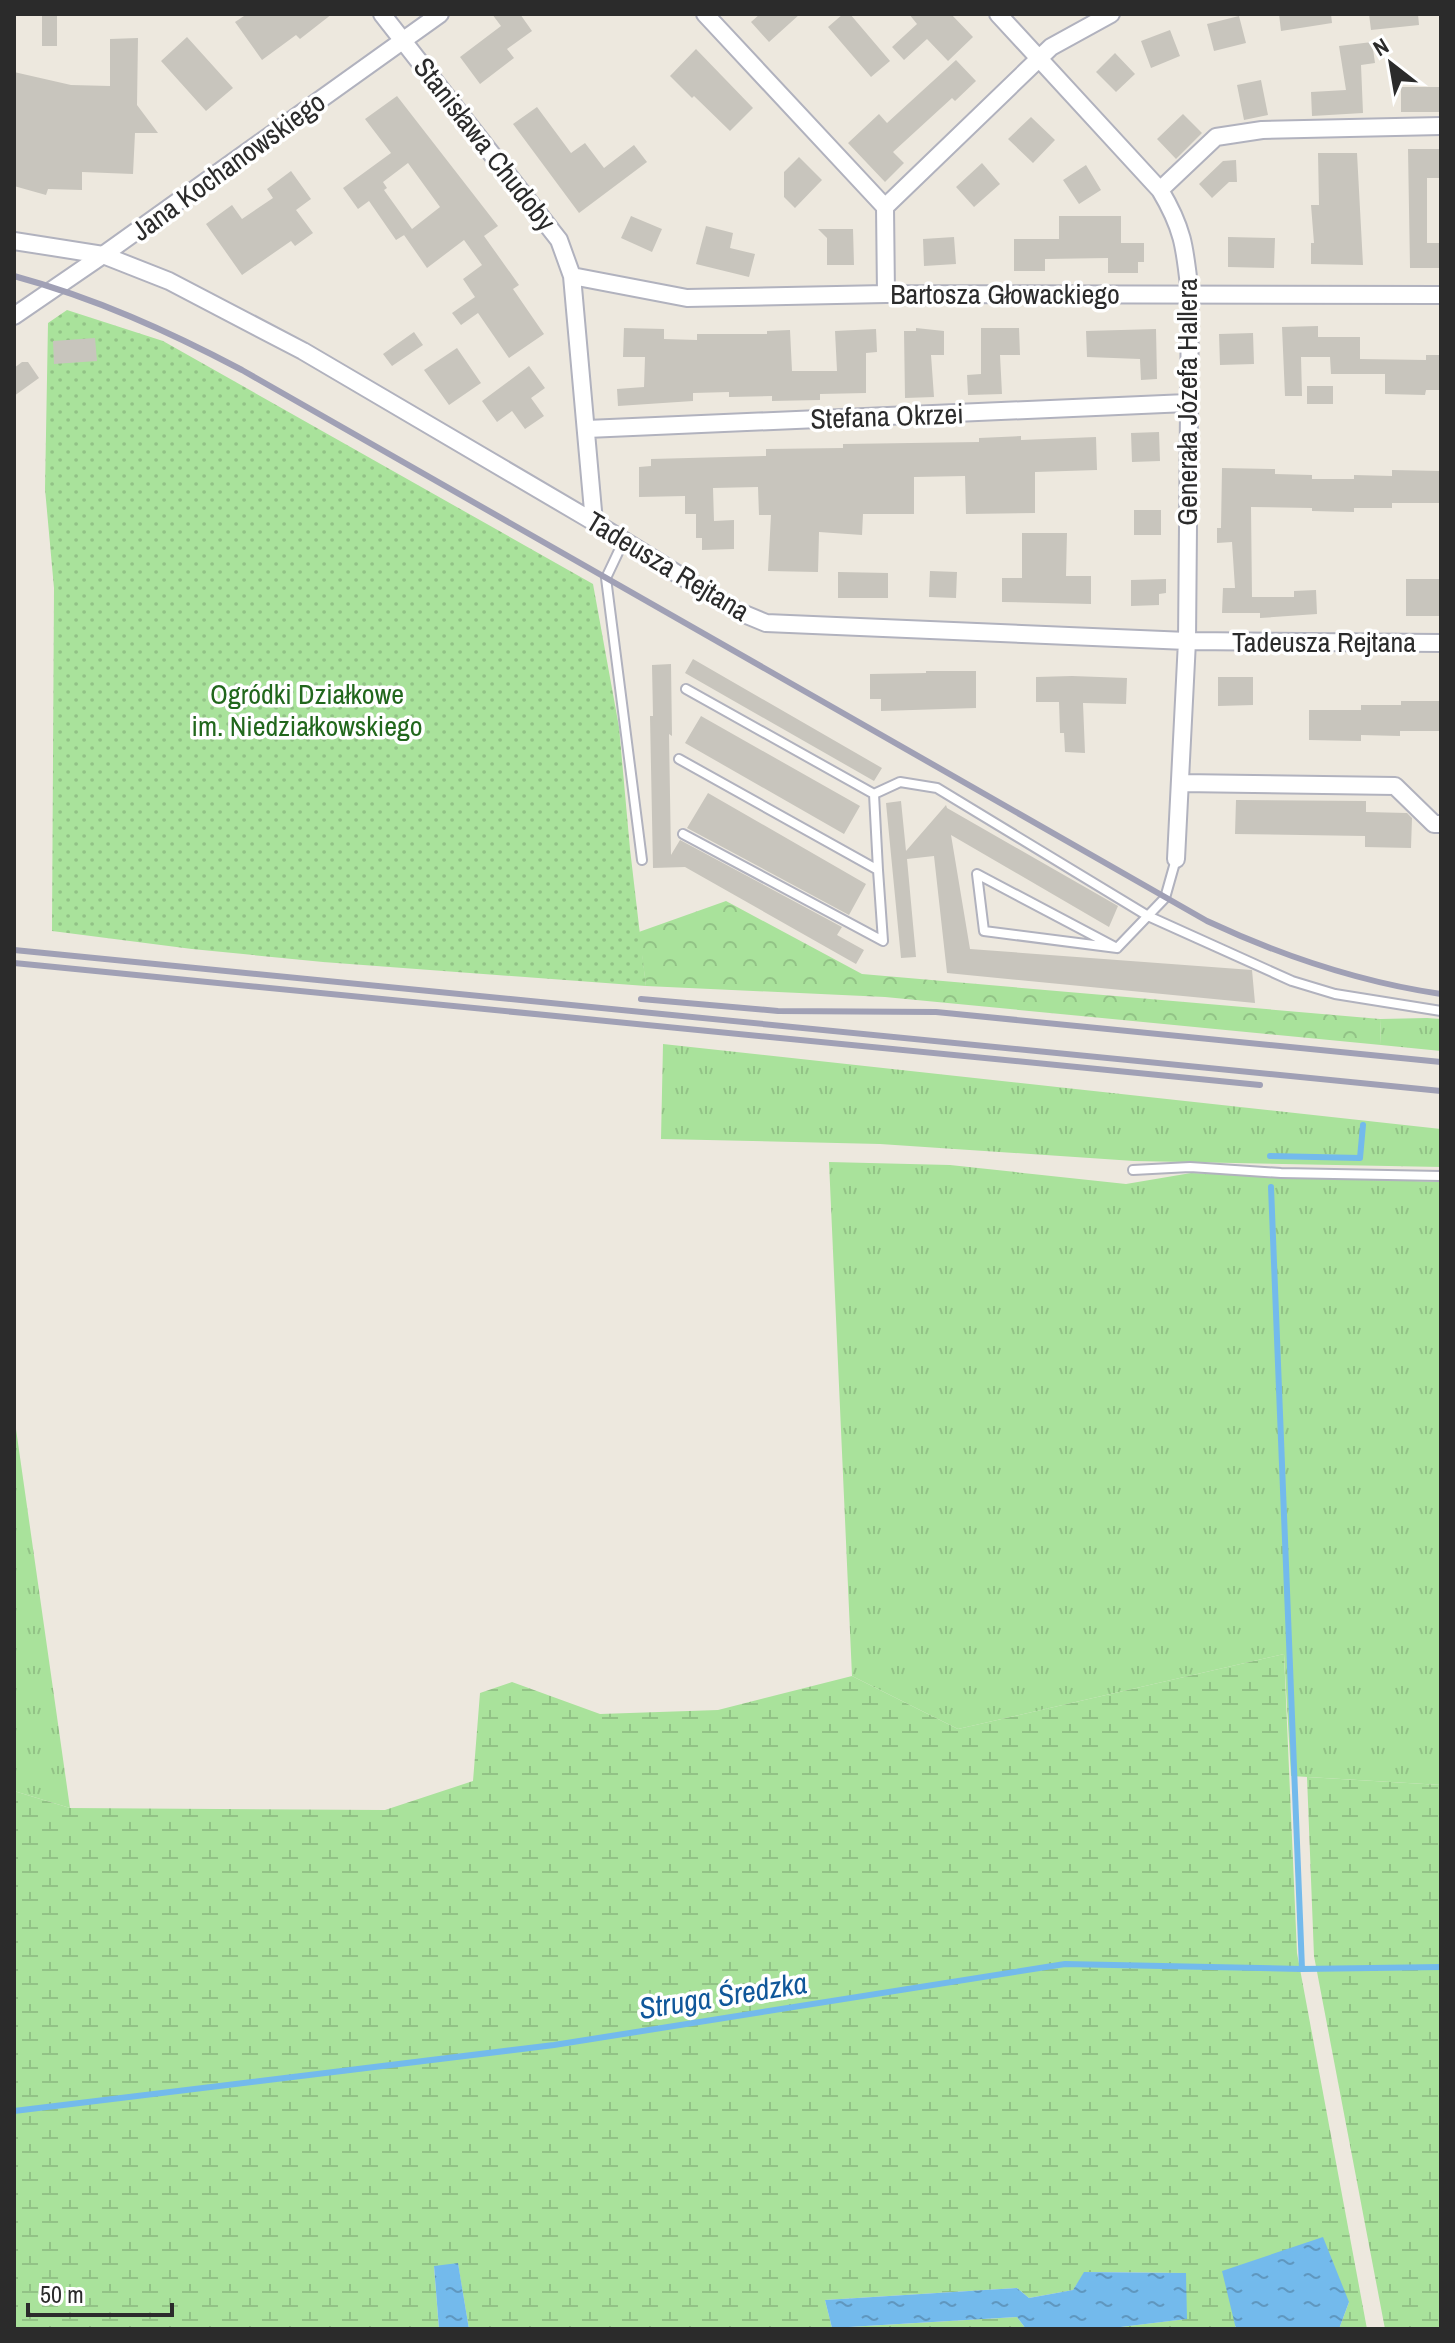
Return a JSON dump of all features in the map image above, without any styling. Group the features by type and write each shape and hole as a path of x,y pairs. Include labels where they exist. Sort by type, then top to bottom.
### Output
{"street":[{"name":"Stanisława Chudoby","path":"382,14 559,240 572,276 594,522"},
{"name":"Jana Kochanowskiego","path":"14,316 440,14"},
{"path":"705,14 885,207 886,294"},
{"name":"Generała Józefa Hallera","path":"998,14 1160,190 1175,215 1184,242 1190,295 1187,641 1176,859"},
{"path":"885,207 1051,47 1111,14"},
{"path":"1160,190 1216,137 1262,130 1441,126"},
{"name":"Tadeusza Rejtana","path":"14,241 103,255 169,281 303,351 594,522 737,611 766,623 1187,641 1441,643"},
{"name":"Bartosza Głowackiego","path":"572,276 687,298 886,294 1441,295"},
{"name":"Stefana Okrzei","path":"587,429 1187,403"},
{"path":"1181,783 1395,786 1434,824 1441,824"}],"lane":[{"path":"624,540 606,578 642,860"},
{"path":"686,689 874,794"},
{"path":"679,759 878,870"},
{"path":"874,794 900,782 937,788 1148,916 1292,981 1335,994 1441,1011"},
{"path":"683,834 883,941 874,794"},
{"path":"1117,948 1165,898 1176,859"},
{"path":"977,874 1061,918 1117,948 984,931 977,874"},
{"path":"1133,1170 1190,1167 1281,1173 1441,1176"}],"green space":[{"name":"Ogródki Działkowe im. Niedziałkowskiego","path":"67,310 163,341 593,584 619,727 646,986 323,962 52,931 54,588 45,489 48,323"},
{"path":"726,901 862,974 1380,1019 1381,1045 885,997 646,986 636,933"},
{"path":"1380,1019 1441,1019 1441,1051 1381,1045"},
{"path":"663,1044 1441,1129 1441,1167 1134,1161 880,1144 661,1139"},
{"path":"829,1162 950,1165 1126,1184 1191,1173 1441,1182 1441,1785 1291,1776 1284,1654 958,1729 852,1676"},
{"path":"14,1415 70,1808 14,1791"},
{"path":"1284,1654 1297,1953 1367,2329 1339,2329 1349,2302 1235,2326 1236,2329 1104,2329 1186,2319 1185,2273 1085,2272 1073,2290 1029,2298 1017,2288 825,2300 832,2328 1017,2317 1026,2329 469,2329 458,2264 434,2267 439,2329 14,2329 14,1791 70,1808 385,1810 473,1781 480,1693 512,1682 600,1714 718,1710 852,1676 958,1729"},
{"path":"1307,1777 1441,1785 1441,2329 1385,2329 1314,1956"}],"water":[{"path":"1323,2237 1349,2302 1339,2329 1236,2329 1222,2271"},
{"path":"458,2263 469,2329 439,2329 434,2266"},
{"path":"1084,2272 1186,2273 1187,2319 1104,2329 1026,2329 1017,2317 832,2328 825,2300 1017,2288 1029,2298 1073,2290"}],"building":[{"path":"42,14 57,14 57,46 42,46"},
{"path":"247,14 332,14 300,39 296,35 262,60 235,22"},
{"path":"492,14 520,14 532,31 507,49 514,58 480,84 460,57 501,26"},
{"path":"760,14 800,14 769,42 751,22"},
{"path":"843,14 850,14 890,61 871,77 828,27"},
{"path":"909,14 951,14 973,37 948,61 927,39 904,60 892,47 917,24"},
{"path":"1279,14 1331,14 1332,23 1281,31"},
{"path":"1369,14 1418,14 1419,25 1371,30"},
{"path":"1239,16 1246,43 1214,51 1207,24"},
{"path":"1170,30 1180,56 1151,68 1141,41"},
{"path":"187,37 233,88 206,111 161,61"},
{"path":"138,38 137,105 158,133 135,133 133,174 82,172 82,190 48,189 46,195 14,186 14,72 71,85 110,86 110,39"},
{"path":"1372,42 1375,63 1361,65 1363,113 1312,116 1311,92 1346,90 1339,46"},
{"path":"696,49 753,108 730,131 670,76"},
{"path":"1115,53 1135,74 1116,92 1096,72"},
{"path":"956,60 976,81 955,101 952,98 893,152 904,163 885,182 848,143 879,114 887,123"},
{"path":"1261,80 1268,115 1244,120 1237,85"},
{"path":"1401,87 1441,87 1441,112 1401,112"},
{"path":"397,96 498,226 484,236 519,285 513,289 544,334 509,358 478,313 461,325 452,313 475,297 463,279 482,265 464,240 427,268 404,235 396,240 369,201 358,209 343,188 391,153 365,119","holes":["408,163 440,207 412,229 384,190 387,188 383,182"]},
{"path":"537,107 571,153 585,143 604,168 634,145 647,162 579,213 513,124"},
{"path":"1183,114 1202,133 1176,159 1157,139"},
{"path":"1031,117 1055,140 1033,163 1008,139"},
{"path":"1408,149 1441,149 1441,178 1427,178 1427,243 1441,243 1441,268 1410,268"},
{"path":"1318,153 1357,153 1363,265 1311,264 1311,243 1314,243 1311,205 1319,205"},
{"path":"799,157 822,180 795,208 784,197 784,172"},
{"path":"1236,160 1237,182 1229,182 1212,198 1199,184 1223,161"},
{"path":"982,163 1000,184 974,207 956,187"},
{"path":"1086,165 1101,190 1079,204 1063,180"},
{"path":"291,171 311,199 296,210 313,233 295,246 291,241 242,275 206,224 232,205 242,219 273,198 267,189"},
{"path":"631,216 662,229 652,252 621,238"},
{"path":"1059,216 1121,216 1121,243 1144,243 1144,262 1138,262 1138,273 1108,273 1108,258 1045,259 1045,271 1014,271 1014,239 1059,239"},
{"path":"706,226 733,233 730,248 755,254 749,277 696,264"},
{"path":"818,229 853,229 854,265 827,265 827,238"},
{"path":"954,237 956,264 924,266 923,239"},
{"path":"1228,237 1275,238 1274,268 1228,267"},
{"path":"1318,326 1318,337 1360,337 1360,359 1426,360 1426,355 1441,355 1441,390 1426,390 1425,395 1385,394 1385,374 1331,374 1330,357 1301,357 1302,396 1285,396 1282,327"},
{"path":"624,328 664,329 664,339 697,340 697,334 767,334 767,331 790,330 792,371 837,371 835,331 876,329 877,352 866,353 866,393 820,394 820,400 772,401 772,396 729,397 729,392 693,393 693,401 618,406 617,389 644,387 645,357 623,357"},
{"path":"916,328 944,331 944,355 931,355 934,397 905,398 904,331 916,331"},
{"path":"981,328 1019,328 1020,355 1000,355 1002,394 968,395 967,375 981,374"},
{"path":"1156,329 1157,379 1141,380 1140,359 1087,357 1086,331"},
{"path":"414,332 423,345 392,366 383,354"},
{"path":"1253,333 1254,364 1220,365 1219,334"},
{"path":"95,338 97,361 54,364 53,341"},
{"path":"457,348 481,383 449,405 424,370"},
{"path":"28,362 39,378 14,396 14,368"},
{"path":"529,366 545,388 531,398 544,416 525,429 512,411 497,422 482,401"},
{"path":"1307,386 1333,386 1333,404 1307,404"},
{"path":"1159,432 1160,461 1132,462 1131,433"},
{"path":"1021,436 1021,440 1096,437 1097,470 1035,472 1035,513 966,514 965,476 914,477 914,514 863,514 862,535 819,532 818,572 768,571 771,515 759,515 758,487 713,488 714,521 734,520 734,549 702,550 702,538 696,538 696,514 685,514 685,496 639,497 639,467 651,466 651,459 766,456 766,449 843,448 843,444 979,442 979,438"},
{"path":"1222,468 1275,469 1275,474 1312,475 1312,479 1354,479 1354,475 1392,476 1392,470 1441,471 1441,503 1392,503 1392,508 1354,508 1354,512 1251,507 1252,597 1294,597 1294,591 1316,590 1317,614 1260,618 1260,613 1222,613 1223,588 1235,588 1232,542 1217,543 1217,528 1221,528"},
{"path":"1134,510 1161,510 1161,535 1134,535"},
{"path":"1022,533 1067,533 1066,576 1091,576 1091,604 1002,602 1002,578 1022,578"},
{"path":"930,571 957,572 956,598 929,597"},
{"path":"838,572 888,573 888,598 838,598"},
{"path":"1166,579 1166,593 1159,594 1159,605 1131,606 1131,580"},
{"path":"1406,579 1441,579 1441,616 1406,616"},
{"path":"693,659 882,768 874,781 685,673"},
{"path":"671,664 671,855 680,840 842,927 837,935 864,950 856,964 685,867 653,868 652,665"},
{"path":"976,671 976,708 881,711 881,699 870,699 870,674"},
{"path":"1036,677 1127,678 1126,704 1083,703 1085,753 1065,752 1064,733 1060,733 1059,702 1036,702"},
{"path":"1218,677 1253,677 1253,705 1218,706"},
{"path":"1401,701 1441,701 1441,731 1400,731 1400,736 1361,735 1361,741 1309,740 1309,710 1361,710 1361,705 1401,705"},
{"path":"701,716 860,806 844,834 685,743"},
{"path":"708,793 866,884 849,915 687,828"},
{"path":"1236,800 1366,801 1366,812 1407,813 1412,818 1411,848 1365,847 1365,836 1235,834"},
{"path":"901,801 906,851 946,805 1118,906 1109,927 951,835 970,949 1252,970 1255,1003 947,973 934,856 907,859 916,957 901,958 886,803"}],"waterway":[{"path":"1270,1156 1360,1158 1363,1125"},
{"path":"1271,1187 1302,1969"},
{"name":"Struga Średzka","path":"14,2111 554,2045 1065,1964 1302,1969 1441,1967"}],"railway":[{"path":"14,276 73,294 131,317 242,370 1207,921 1321,966 1441,994"},
{"path":"14,950 1441,1091"},
{"path":"14,963 1260,1085"},
{"path":"641,999 778,1011 936,1012 1441,1062"}]}
